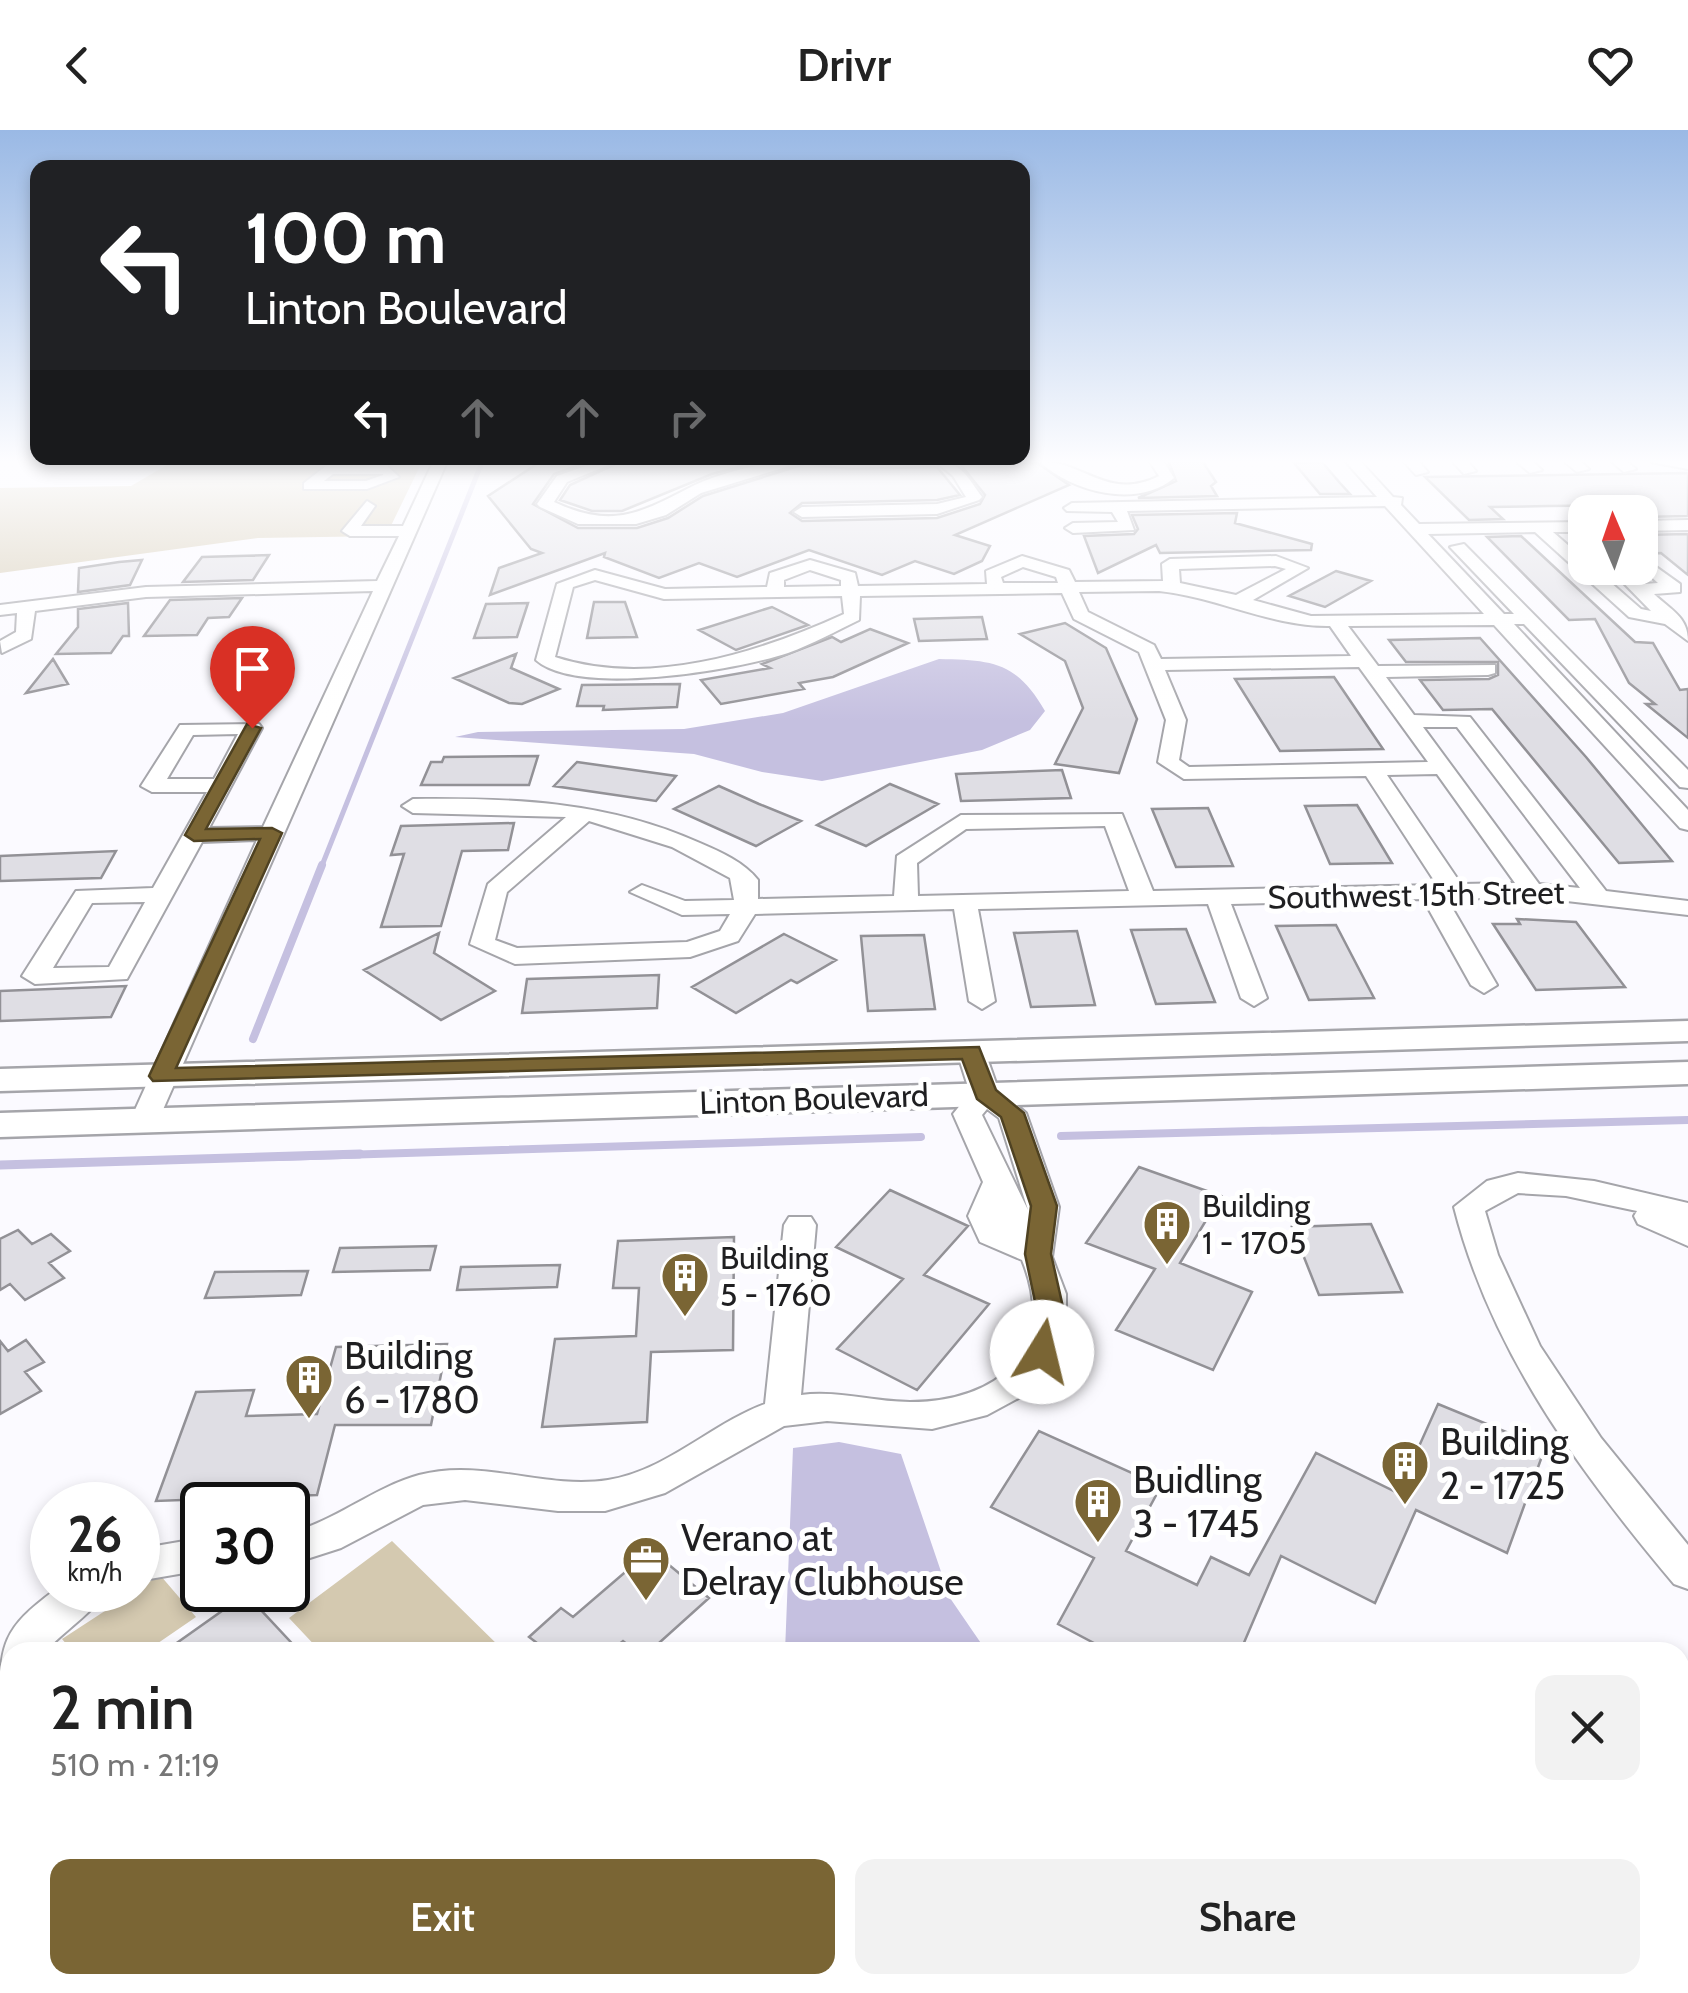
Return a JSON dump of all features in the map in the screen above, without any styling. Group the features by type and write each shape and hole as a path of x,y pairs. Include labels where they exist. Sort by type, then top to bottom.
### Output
{"main road":[{"name":"Linton Boulevard","path":"0,1080 1688,1031"},
{"name":"Linton Boulevard","path":"0,1125 1688,1073"}],"street":[{"path":"144,1121 400,549"},
{"path":"1435,549 1688,823"},
{"path":"1460,549 1688,782"},
{"path":"1560,549 1635,613 1684,629"},
{"path":"997,589 992,575 1022,561 1064,574 1080,615 1147,649 1176,720 1168,762 1184,773 1441,768"},
{"path":"1178,587 1170,564 1276,561 1300,568 1237,602"},
{"path":"776,593 776,577 810,564 849,578 854,592 854,616 771,652 682,668 569,670 545,660 564,584 595,575 664,594 697,594 776,593 854,592 997,589 1073,595"},
{"path":"1641,589 1674,588 1658,574"},
{"path":"1637,585 1684,629"},
{"path":"0,610 146,592 382,586"},
{"path":"908,591 910,606 1178,587 1297,620 1530,619"},
{"path":"2,647 25,635 26,606"},
{"path":"1336,622 1532,890"},
{"path":"1154,665 1488,669"},
{"path":"1408,721 1464,722 1597,895"},
{"path":"1373,770 1442,892 1484,985"},
{"path":"162,894 84,896 35,976 118,974 222,785"},
{"path":"413,806 543,804 586,812 635,822 728,863 746,880 746,908 729,936 690,950 514,956 482,944 496,889 586,812"},
{"path":"906,904 906,861 961,822 1114,819 1144,899"},
{"path":"194,835 272,833"},
{"name":"Southwest 15th Street","path":"642,892 682,908 746,908 1532,890 1597,895 1684,912"},
{"path":"1217,897 1254,998"},
{"path":"964,903 982,1002"},
{"path":"310,1543 330,1537 384,1506 438,1486 470,1484 565,1498 623,1493 650,1484 736,1430 782,1412 832,1407 883,1415 936,1415 996,1396 1030,1368 1049,1334 1052,1316 1038,1254 1044,1206 1012,1113 985,1094 971,1052"},
{"path":"985,1094 966,1114 998,1182 983,1216 991,1234 1038,1254"},
{"path":"1688,1214 1637,1198 1572,1188 1506,1184 1469,1208 1478,1252 1494,1294 1614,1487 1688,1572"},
{"path":"1607,1196 1688,1235"},
{"path":"782,1412 800,1225"},
{"path":"29,1642 56,1612"}],"shaded area":[{"path":"0,549 177,549 0,573"},
{"path":"939,659 1002,667 1024,682 1045,711 1030,730 982,750 822,781 762,772 694,754 455,737 478,732 684,729 783,713"},
{"path":"839,1442 901,1454 950,1598 980,1642 785,1642 793,1448"},
{"path":"392,1541 495,1642 312,1642 289,1618 297,1612 310,1612 310,1602"},
{"path":"160,1575 180,1598 180,1612 192,1612 196,1617 160,1642 62,1639 103,1612 160,1612"}],"building":[{"path":"531,549 988,549 982,561 954,574 915,561 882,575 809,550 737,577 699,563 659,578 604,557 605,553 490,595 499,568 542,553"},
{"path":"1089,549 1148,549 1098,573"},
{"path":"1158,549 1311,549 1311,550 1160,553"},
{"path":"1499,549 1535,549 1568,580 1568,585 1574,585 1635,642 1653,643 1680,690 1688,689 1688,738 1646,704 1655,704 1629,683 1595,619 1569,620"},
{"path":"1658,549 1688,549 1688,575"},
{"path":"269,555 253,580 183,582 202,557"},
{"path":"142,560 130,585 78,592 79,568"},
{"path":"1336,571 1371,581 1325,607 1289,596"},
{"path":"242,598 229,617 208,618 197,635 144,636 170,600"},
{"path":"594,602 625,602 637,637 587,638"},
{"path":"128,603 129,636 123,636 111,653 56,654 78,627 78,609"},
{"path":"528,603 517,637 474,638 486,604"},
{"path":"772,607 808,625 736,650 699,630"},
{"path":"982,617 987,639 919,641 914,619"},
{"path":"1065,623 1106,648 1137,719 1119,773 1055,764 1083,708 1065,661 1020,634"},
{"path":"870,629 908,643 833,677 799,683 804,689 721,704 701,680 770,668 762,664 832,637 841,642"},
{"path":"1480,638 1672,861 1619,863 1492,709 1443,710 1420,680 1489,679 1498,675 1498,662 1406,662 1389,640"},
{"path":"516,654 511,668 559,689 522,704 509,703 454,678"},
{"path":"53,659 68,684 26,693"},
{"path":"1334,677 1383,749 1280,751 1235,679"},
{"path":"680,684 677,707 603,710 604,706 577,706 582,685"},
{"path":"538,756 529,785 421,785 431,762 442,762 444,757"},
{"path":"577,762 676,776 656,801 554,786"},
{"path":"1062,770 1071,798 961,801 956,774"},
{"path":"890,784 938,804 866,846 817,825"},
{"path":"719,786 801,821 756,846 674,809"},
{"path":"1357,805 1392,863 1330,864 1305,806"},
{"path":"1208,808 1233,866 1176,867 1152,809"},
{"path":"514,823 508,850 462,851 441,926 381,927 404,854 391,855 401,826"},
{"path":"116,851 101,878 0,881 0,856"},
{"path":"1517,919 1576,922 1625,987 1536,990 1493,924 1520,924"},
{"path":"1336,925 1374,998 1309,1000 1276,926"},
{"path":"1186,929 1215,1002 1156,1004 1131,930"},
{"path":"1077,931 1095,1005 1031,1007 1014,933"},
{"path":"439,933 434,953 495,991 441,1020 364,970"},
{"path":"784,934 836,960 797,983 791,980 736,1013 692,987"},
{"path":"924,935 935,1009 868,1011 861,936"},
{"path":"659,975 657,1008 522,1013 527,979"},
{"path":"126,986 111,1017 0,1021 0,991"},
{"name":"Building 1 - 1705","path":"1139,1167 1221,1196 1180,1263 1252,1292 1213,1370 1116,1330 1155,1269 1086,1243"},
{"path":"890,1190 968,1226 924,1275 989,1304 917,1390 837,1349 903,1279 836,1247"},
{"path":"1371,1224 1402,1292 1319,1295 1292,1227"},
{"path":"18,1230 32,1244 51,1234 70,1251 49,1263 64,1278 25,1300 10,1284 0,1290 0,1239"},
{"name":"Building 5 - 1760","path":"734,1237 733,1350 651,1352 647,1422 542,1427 555,1339 636,1336 639,1288 613,1288 618,1241"},
{"path":"436,1246 430,1270 333,1272 340,1248"},
{"path":"560,1265 557,1287 457,1290 461,1267"},
{"path":"308,1271 301,1295 205,1298 215,1272"},
{"path":"26,1340 44,1362 25,1372 41,1391 0,1414 0,1341 8,1351"},
{"name":"Building 6 - 1780","path":"447,1344 431,1425 335,1425 317,1495 310,1495 310,1482 180,1482 180,1500 160,1501 160,1490 196,1392 254,1390 246,1416 317,1414 336,1347"},
{"path":"1438,1404 1545,1448 1507,1553 1416,1510 1375,1603 1281,1556 1244,1642 1092,1642 1058,1624 1094,1558 991,1507 1039,1431 1161,1486 1126,1551 1197,1585 1211,1557 1249,1575 1316,1453 1398,1493"},
{"name":"Verano at Delray Clubhouse","path":"651,1550 709,1598 660,1642 536,1642 529,1637 561,1608 573,1617"},
{"path":"221,1612 263,1612 291,1642 178,1642"}],"waterway":[{"path":"321,868 448,549"},
{"path":"253,1039 322,865"},
{"path":"1061,1136 1688,1120"},
{"path":"278,1157 921,1137"},
{"path":"0,1165 360,1154"}],"place":[{"name":"Building 1 - 1705","path":"1167,1266"},
{"name":"Building 5 - 1760","path":"685,1318"},
{"name":"Building 6 - 1780","path":"309,1420"},
{"name":"Building 2 - 1725","path":"1405,1506"},
{"name":"Buidling 3 - 1745","path":"1098,1544"},
{"name":"Verano at Delray Clubhouse","path":"646,1602"}],"route":[{"path":"252,728 194,835 272,833 161,1076 971,1052 985,1094 1012,1113 1044,1206 1038,1254 1052,1316 1042,1352"}]}
